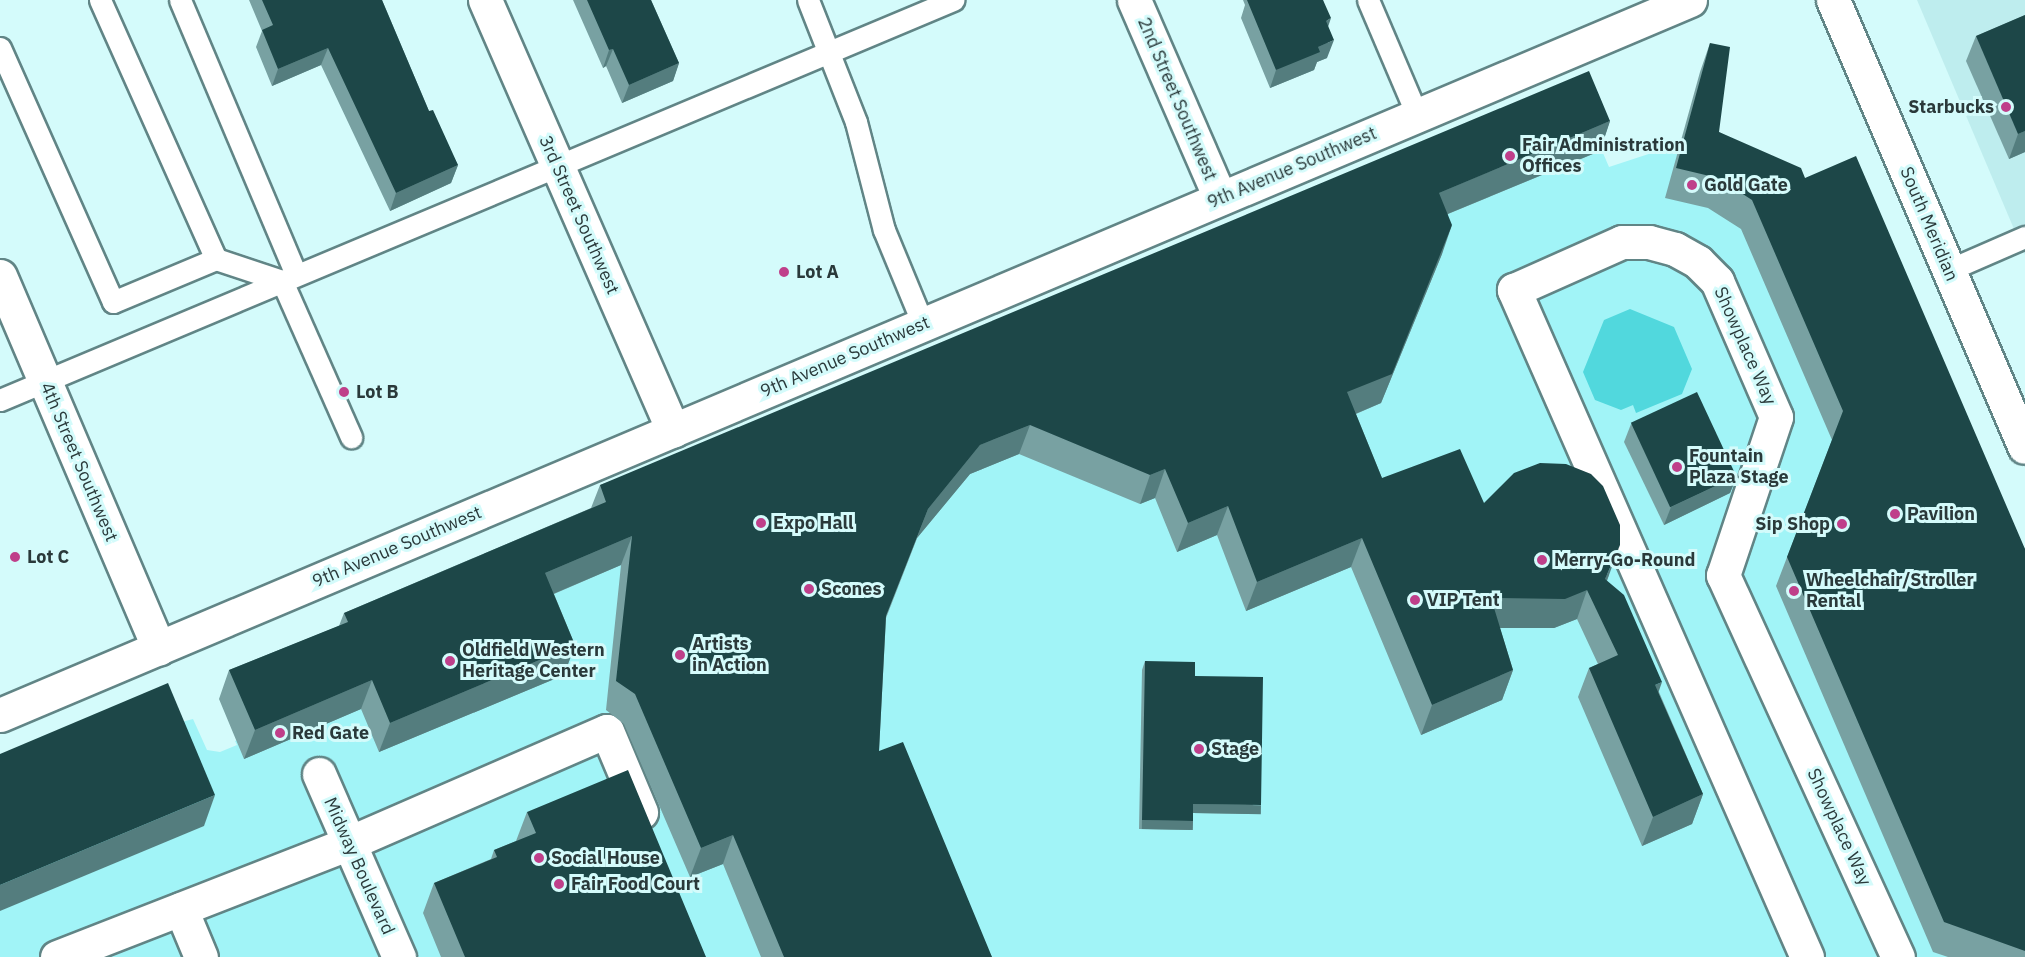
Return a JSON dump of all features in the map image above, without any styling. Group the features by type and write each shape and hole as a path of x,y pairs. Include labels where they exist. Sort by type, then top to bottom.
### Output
{"street":[{"name":"3rd Street Southwest","path":"485,0 673,431"},
{"name":"2nd Street Southwest","path":"1134,0 1220,198"},
{"name":"9th Avenue Southwest","path":"0,715 1690,0"},
{"name":"South Meridian","path":"1833,0 2025,447"},
{"name":"Showplace Way","path":"1807,957 1514,290 1622,242 1649,242 1675,249 1698,262 1717,281 1776,417 1724,575 1898,957"},
{"name":"4th Street Southwest","path":"0,276 159,648"},
{"path":"57,957 350,843 606,731 653,839"},
{"name":"Midway Boulevard","path":"319,774 399,957"},
{"path":"181,909 201,957"}],"lane":[{"path":"100,0 216,258"},
{"path":"180,0 351,437"},
{"path":"808,0 831,51 856,122 884,230 923,324"},
{"path":"0,400 953,0"},
{"path":"1368,0 1417,115"},
{"path":"0,48 113,302 216,258 289,278"},
{"path":"1949,270 2025,237"}],"shaded area":[{"path":"1917,0 2025,0 2025,255"},
{"path":"1578,95 1609,167 1676,145 1696,146 1730,158 2025,957 0,957 0,770 193,719 207,750 220,752 237,745 235,741 321,704"},
{"path":"1630,309 1674,327 1692,369 1682,394 1636,413 1633,405 1621,410 1595,400 1583,372 1604,320"}],"building":[{"path":"262,0 382,0 429,111 433,110 458,165 396,193 328,48 278,69 262,30 273,25"},
{"path":"587,0 651,0 679,63 629,85 613,49 609,50"},
{"path":"1247,0 1323,0 1331,18 1326,21 1334,40 1318,47 1320,52 1276,70"},
{"path":"2025,15 2025,131 2018,134 1976,36"},
{"name":"Pavilion","path":"1710,43 1730,47 1719,132 1801,168 1805,178 1856,156 2025,549 2025,951 1944,922 1787,557 1843,411 1752,200 1718,178 1676,168"},
{"name":"Expo Hall","path":"1589,71 1610,121 1439,193 1452,225 1392,374 1347,392 1382,478 1460,449 1484,503 1514,473 1540,463 1566,464 1591,474 1603,486 1620,525 1620,545 1605,579 1624,595 1662,682 1655,685 1703,794 1653,817 1589,668 1618,655 1587,590 1565,599 1491,598 1513,670 1432,705 1362,538 1257,582 1228,506 1188,523 1165,469 1150,475 1030,425 980,445 928,509 886,616 879,751 903,742 992,957 784,957 733,835 701,848 635,694 616,681 632,536 545,573 575,645 390,723 372,680 255,730 229,670 348,622 344,613 606,502 600,485"},
{"name":"Fountain Plaza Stage","path":"1697,392 1736,476 1670,507 1631,423"},
{"name":"Stage","path":"1145,661 1195,662 1195,676 1263,677 1261,805 1193,804 1193,821 1142,820"},
{"path":"168,683 215,795 0,885 0,754"},
{"name":"Fair Food Court","path":"628,770 706,957 465,957 434,883 497,857 494,850 536,833 527,812"}],"place":[{"name":"Starbucks","path":"2006,107"},
{"name":"Fair Administration Offices","path":"1510,156"},
{"name":"Gold Gate","path":"1692,185"},
{"name":"Lot A","path":"784,272"},
{"name":"Lot B","path":"344,392"},
{"name":"Fountain Plaza Stage","path":"1677,467"},
{"name":"Pavilion","path":"1895,514"},
{"name":"Expo Hall","path":"761,523"},
{"name":"Sip Shop","path":"1842,524"},
{"name":"Lot C","path":"15,557"},
{"name":"Merry-Go-Round","path":"1542,560"},
{"name":"Scones","path":"809,589"},
{"name":"Wheelchair/Stroller Rental","path":"1794,591"},
{"name":"VIP Tent","path":"1415,600"},
{"name":"Artists in Action","path":"680,655"},
{"name":"Oldfield Western Heritage Center","path":"450,661"},
{"name":"Red Gate","path":"280,733"},
{"name":"Stage","path":"1199,749"},
{"name":"Social House","path":"539,858"},
{"name":"Fair Food Court","path":"559,884"}]}
